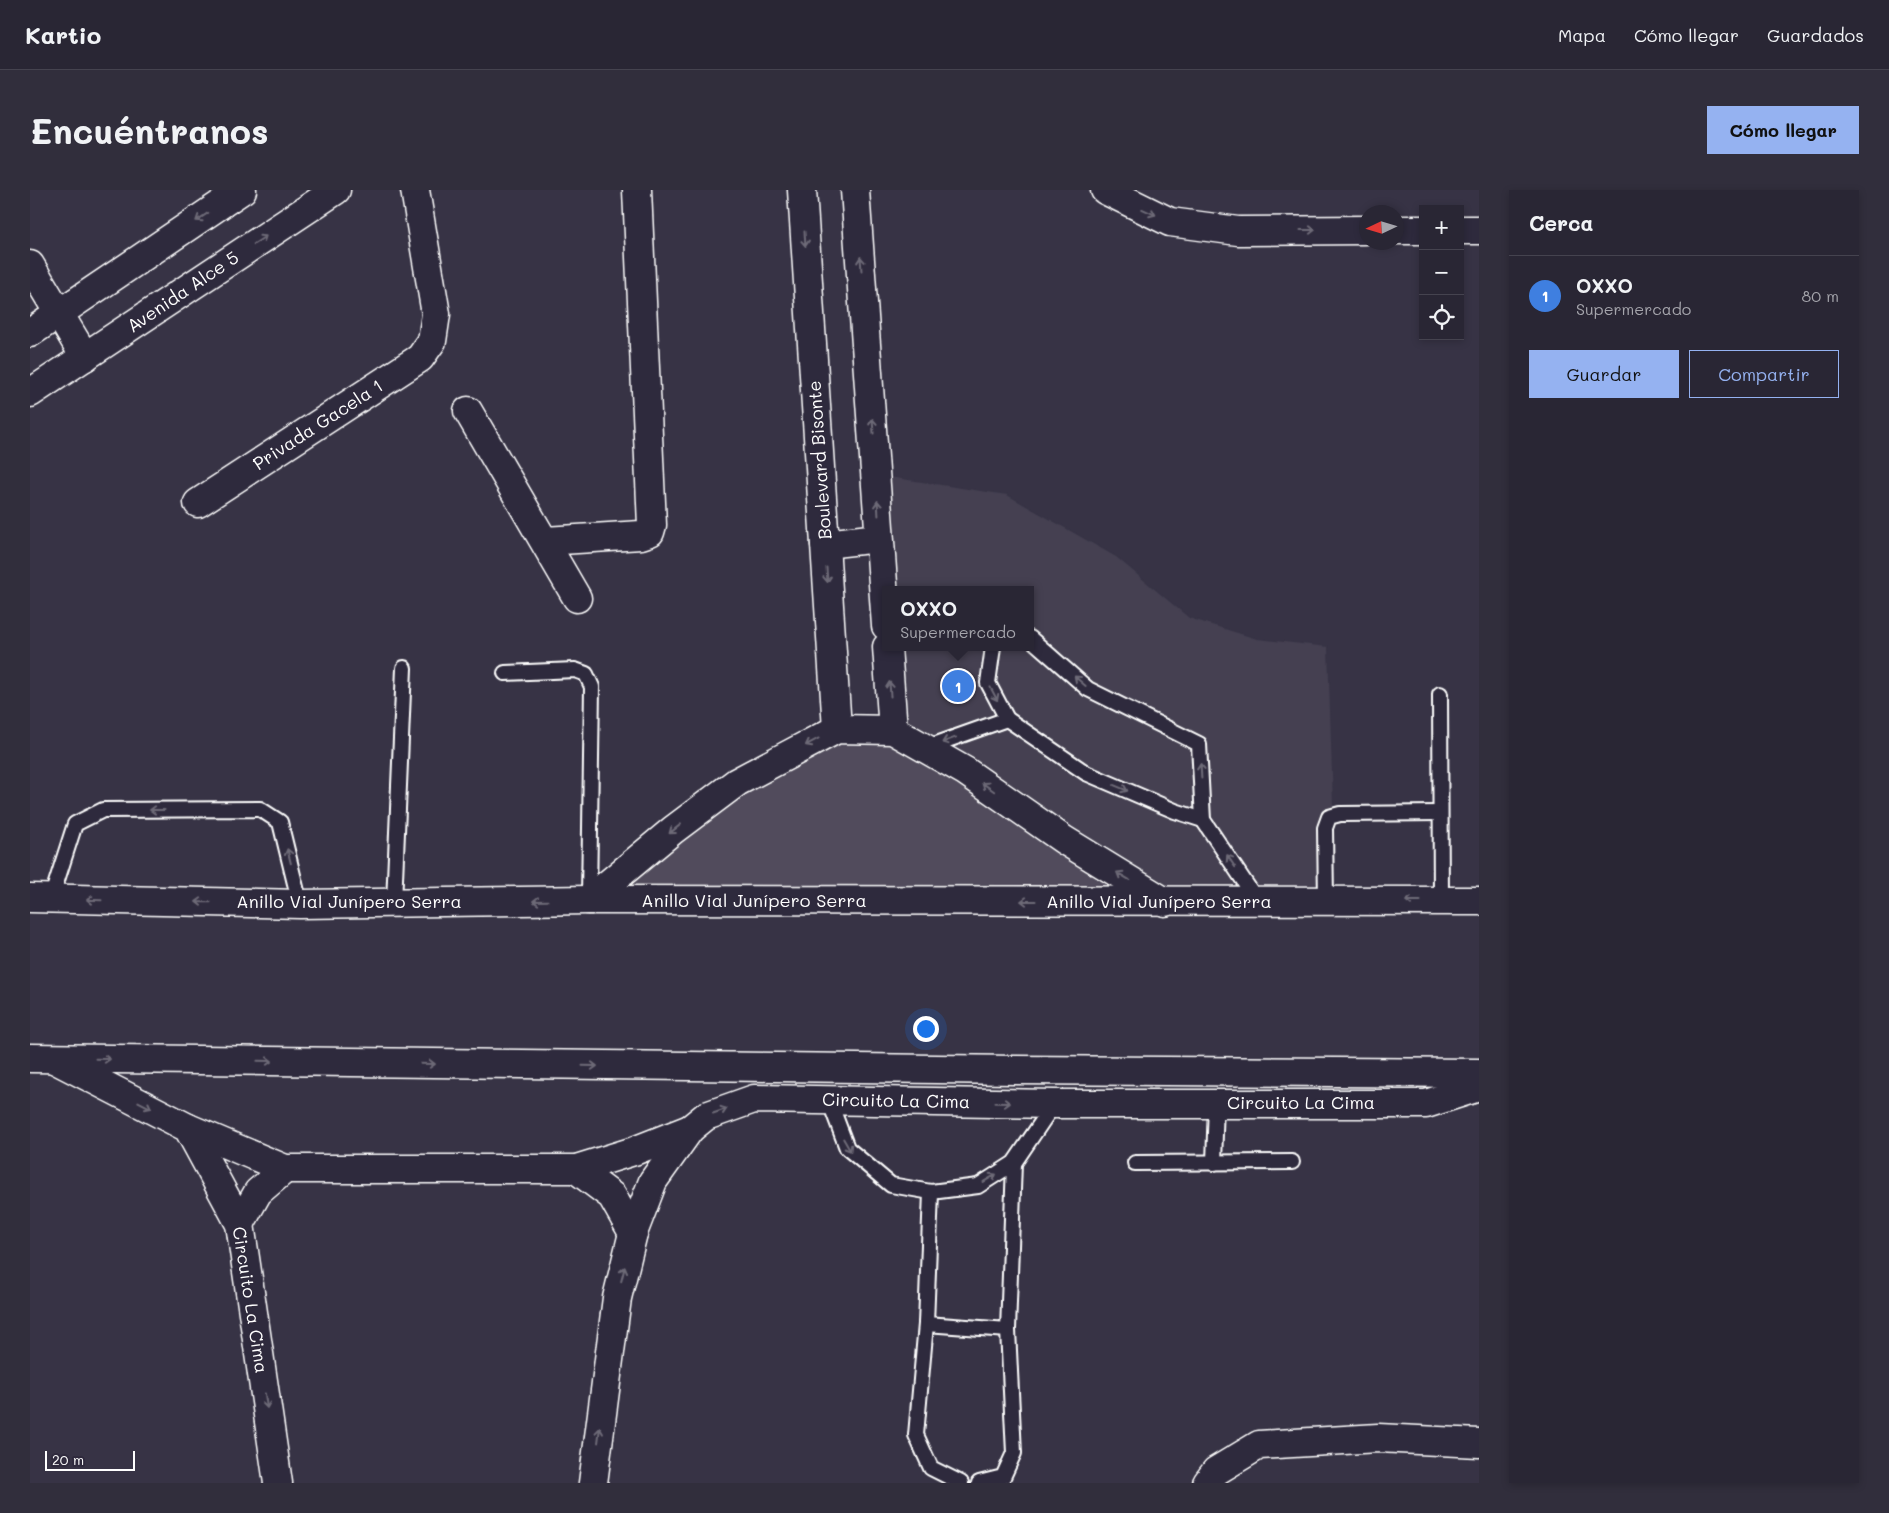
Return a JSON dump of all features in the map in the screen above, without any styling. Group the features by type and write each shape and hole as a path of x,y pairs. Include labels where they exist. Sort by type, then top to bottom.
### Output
{"main road":[{"path":"30,333 61,314 242,190"},
{"name":"Avenida Alce 5","path":"30,393 336,190"},
{"name":"Privada Gacela 1","path":"198,502 420,358 432,341 436,314 415,190"},
{"path":"544,541 641,535 650,532 652,525 637,190"},
{"name":"Boulevard Bisonte","path":"802,190 837,729"},
{"path":"855,190 883,586"},
{"path":"1105,190 1170,222 1238,231 1359,230"},
{"path":"1404,230 1419,230"},
{"path":"1464,230 1479,230"},
{"path":"30,265 85,356"},
{"path":"468,411 577,598"},
{"path":"825,544 879,538"},
{"path":"887,651 893,730"},
{"path":"589,900 673,830 737,782 837,729 893,730 965,771 1064,840 1164,902"},
{"name":"Anillo Vial Junípero Serra","path":"40,898 300,904 589,900 1479,901"},
{"path":"42,1058 1479,1073"},
{"path":"42,1058 188,1128 285,1169 576,1169 634,1151 690,1129"},
{"name":"Circuito La Cima","path":"593,1483 617,1298 633,1233 653,1181 690,1129 706,1116 754,1099 1054,1104 1426,1104 1479,1087"},
{"name":"Circuito La Cima","path":"188,1128 240,1224 278,1483"},
{"path":"240,1224 258,1192 285,1169"},
{"path":"576,1169 612,1196 633,1233"},
{"path":"1217,1479 1259,1445 1378,1438 1479,1443"}],"lane":[{"path":"1034,641 1088,688 1199,744 1203,820 1258,902"},
{"path":"992,651 988,683 1007,719 1086,773 1175,811 1203,820"},
{"path":"394,903 404,668"},
{"path":"505,672 575,670 586,674 592,687 589,900"},
{"path":"1440,694 1441,901"},
{"path":"925,748 1007,719"},
{"path":"40,898 75,824 103,810 260,809 280,822 300,904"},
{"path":"1326,901 1325,828 1329,817 1340,814 1440,813"},
{"path":"829,1100 847,1148 891,1185 930,1192 978,1186 1014,1164 1054,1104"},
{"path":"1214,1163 1216,1103"},
{"path":"1135,1163 1292,1162"},
{"path":"979,1483 1003,1477 1014,1453 1008,1330 1014,1164"},
{"path":"930,1192 926,1324 916,1434 931,1468 961,1483"},
{"path":"926,1324 1008,1330"}],"shaded area":[{"path":"876,475 1007,495 1116,557 1189,618 1257,639 1328,647 1336,902 1165,902 893,730 887,651 1034,651 1034,586 886,586"},
{"path":"837,729 893,730 1165,902 589,900"}],"place":[{"name":"OXXO","path":"958,686"}]}
